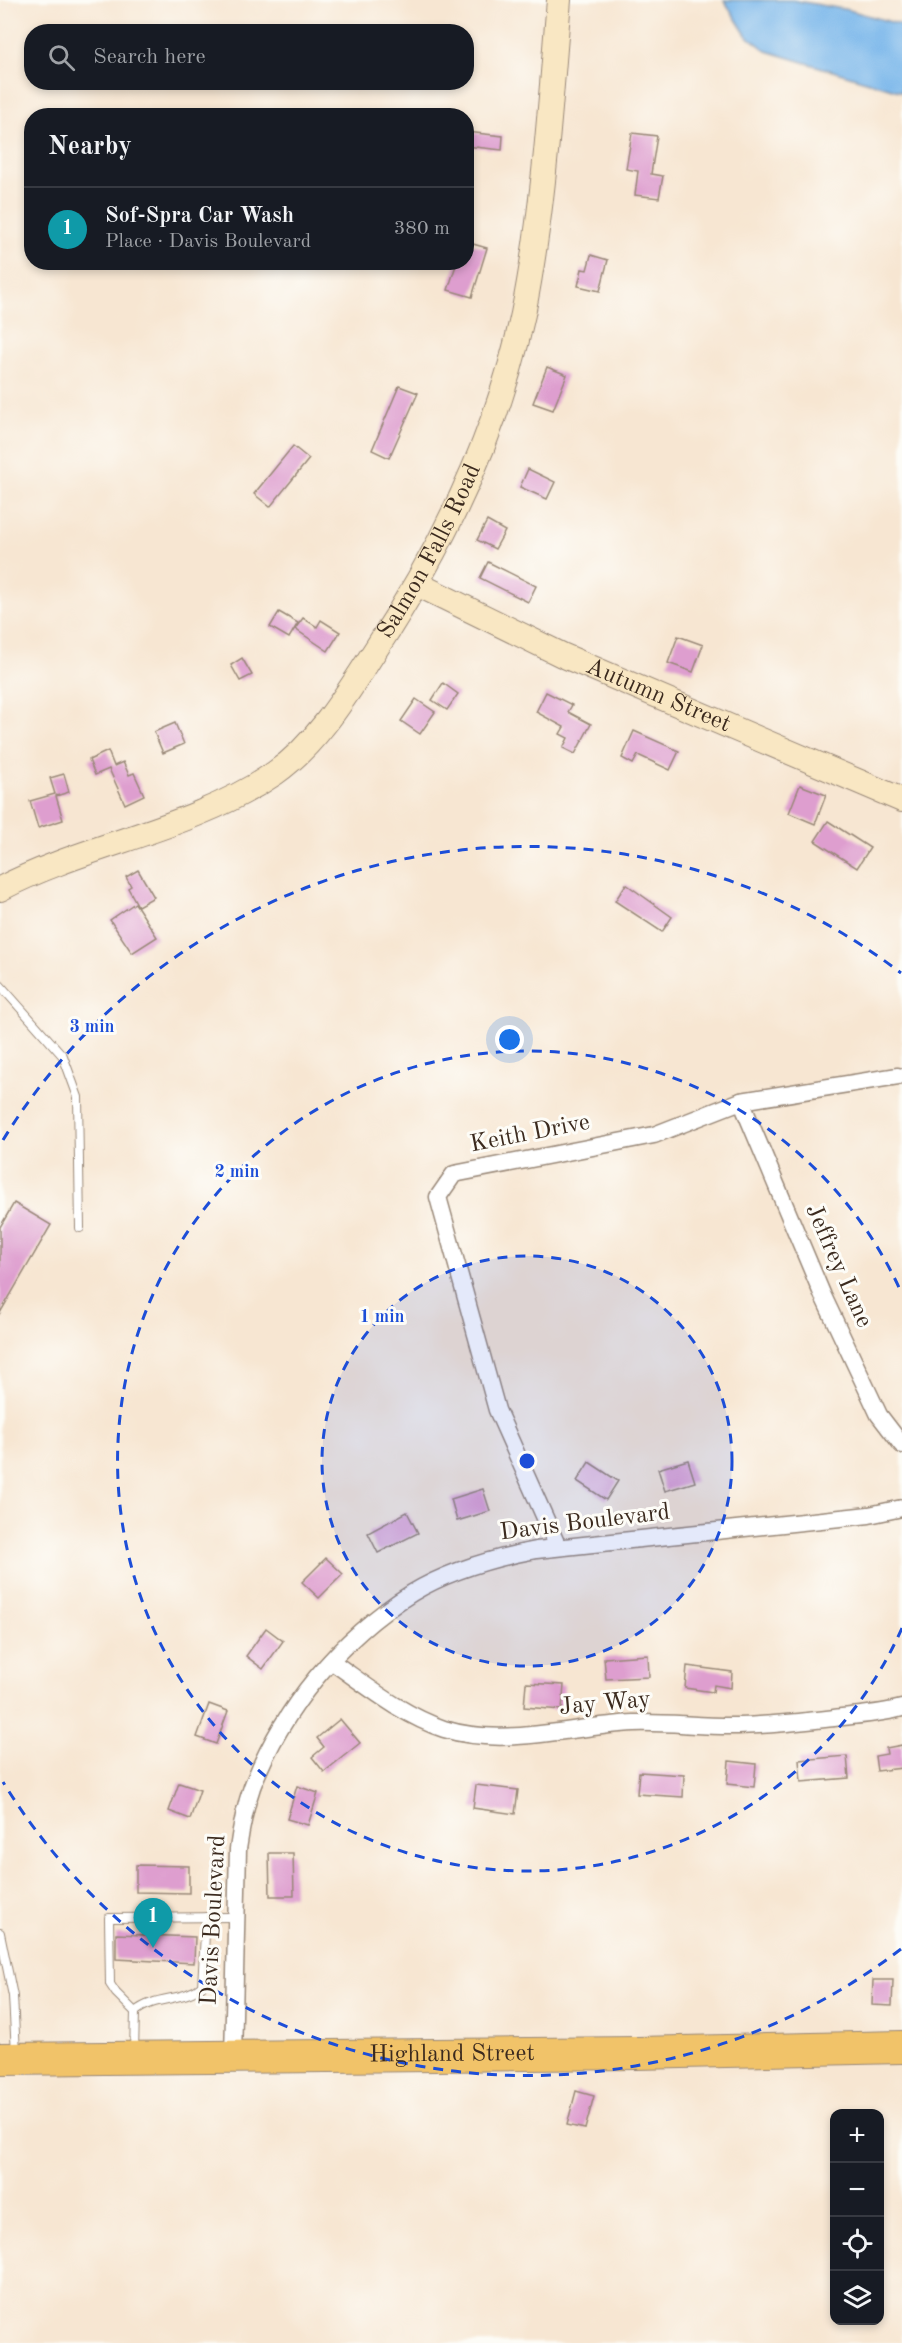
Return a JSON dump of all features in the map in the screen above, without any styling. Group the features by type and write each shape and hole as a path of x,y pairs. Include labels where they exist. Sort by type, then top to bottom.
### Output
{"highway":[{"name":"Highland Street","path":"8,2059 637,2053 902,2047"}],"street":[{"name":"Salmon Falls Road","path":"0,889 40,869 208,810 243,793 277,771 303,748 331,714 355,681 417,584 446,530 478,457 508,370 522,315 544,177 559,0"},
{"name":"Autumn Street","path":"417,584 562,655 902,800"},
{"name":"Keith Drive","path":"558,1547 497,1410 438,1197 454,1173 654,1135 741,1101 898,1076"},
{"name":"Jeffrey Lane","path":"741,1101 844,1340 879,1415 902,1445"},
{"name":"Davis Boulevard","path":"233,2057 238,1849 252,1789 277,1734 295,1706 331,1661 391,1608 438,1580 484,1561 536,1550 869,1515 902,1508"},
{"name":"Jay Way","path":"331,1661 415,1717 445,1729 473,1734 505,1736 540,1734 632,1723 771,1725 902,1708"}],"lane":[{"path":"0,985 63,1056 78,1097 80,1227"},
{"path":"135,2012 152,2001 195,1991 202,1986 206,1917"},
{"path":"134,2058 135,2012 110,1984 109,1918 235,1917"},
{"path":"0,1933 13,1996 8,2059"},
{"path":"0,1980 10,1981"}],"water":[{"path":"724,0 792,0 849,10 902,25 902,92 767,51 746,35"}],"building":[{"path":"474,133 503,136 502,150 474,147"},
{"path":"632,133 657,136 651,174 663,176 659,198 635,195 638,171 626,169"},
{"path":"474,244 487,248 472,297 448,290 454,270 474,270"},
{"path":"591,255 608,260 600,291 578,286 582,269 587,270"},
{"path":"547,367 567,375 553,410 533,403"},
{"path":"399,386 418,393 389,458 372,450"},
{"path":"293,446 309,459 270,507 254,494"},
{"path":"528,469 555,482 547,499 520,487"},
{"path":"487,521 505,531 495,549 477,540"},
{"path":"488,562 536,586 528,602 480,578"},
{"path":"279,612 298,623 289,638 270,627"},
{"path":"303,618 317,627 321,620 340,632 328,651 295,629"},
{"path":"678,636 703,645 693,672 668,663"},
{"path":"242,658 252,675 240,681 231,665"},
{"path":"443,683 458,694 447,710 432,700"},
{"path":"546,692 572,705 568,712 591,724 575,754 563,748 568,738 560,734 564,727 536,712"},
{"path":"416,699 435,712 420,734 401,721"},
{"path":"175,723 184,744 163,753 154,732"},
{"path":"634,731 679,751 670,770 638,755 633,764 622,758"},
{"path":"108,751 114,766 123,762 129,775 134,773 144,795 125,804 109,769 95,775 89,760"},
{"path":"64,774 69,792 56,796 63,820 38,828 30,801 55,794 50,778"},
{"path":"800,785 826,795 815,824 789,813"},
{"path":"828,821 870,848 857,868 815,841"},
{"path":"138,870 154,897 138,906 128,888 131,886 126,877"},
{"path":"626,884 672,917 662,932 615,901"},
{"path":"135,903 157,937 132,953 110,920"},
{"path":"14,1203 51,1225 0,1313 0,1227"},
{"path":"688,1460 695,1482 665,1491 658,1469"},
{"path":"589,1462 618,1481 606,1500 577,1481"},
{"path":"483,1489 490,1511 457,1521 451,1499"},
{"path":"407,1512 418,1533 378,1553 368,1533"},
{"path":"326,1558 343,1574 319,1598 302,1582"},
{"path":"266,1628 283,1641 263,1669 246,1656"},
{"path":"648,1655 649,1677 606,1679 604,1658"},
{"path":"687,1666 732,1672 731,1688 714,1685 713,1692 685,1688"},
{"path":"526,1683 564,1685 562,1710 524,1707"},
{"path":"209,1704 228,1711 216,1744 197,1737"},
{"path":"340,1719 360,1743 324,1772 312,1757 324,1747 317,1738"},
{"path":"902,1745 902,1768 877,1771 875,1756 887,1754 886,1748"},
{"path":"847,1756 849,1778 801,1782 799,1760"},
{"path":"729,1761 756,1764 754,1787 727,1784"},
{"path":"639,1772 684,1775 683,1797 637,1794"},
{"path":"179,1783 200,1790 190,1819 169,1811"},
{"path":"476,1785 518,1790 515,1814 473,1808"},
{"path":"297,1786 318,1793 308,1825 287,1819"},
{"path":"269,1853 293,1853 294,1896 270,1896"},
{"path":"136,1865 189,1866 189,1893 136,1892"},
{"path":"116,1934 195,1937 194,1963 116,1959"},
{"path":"873,1980 893,1980 892,2006 872,2005"},
{"path":"576,2091 594,2096 585,2129 567,2125"}],"place":[{"name":"Sof-Spra Car Wash","path":"153,1948"}]}
